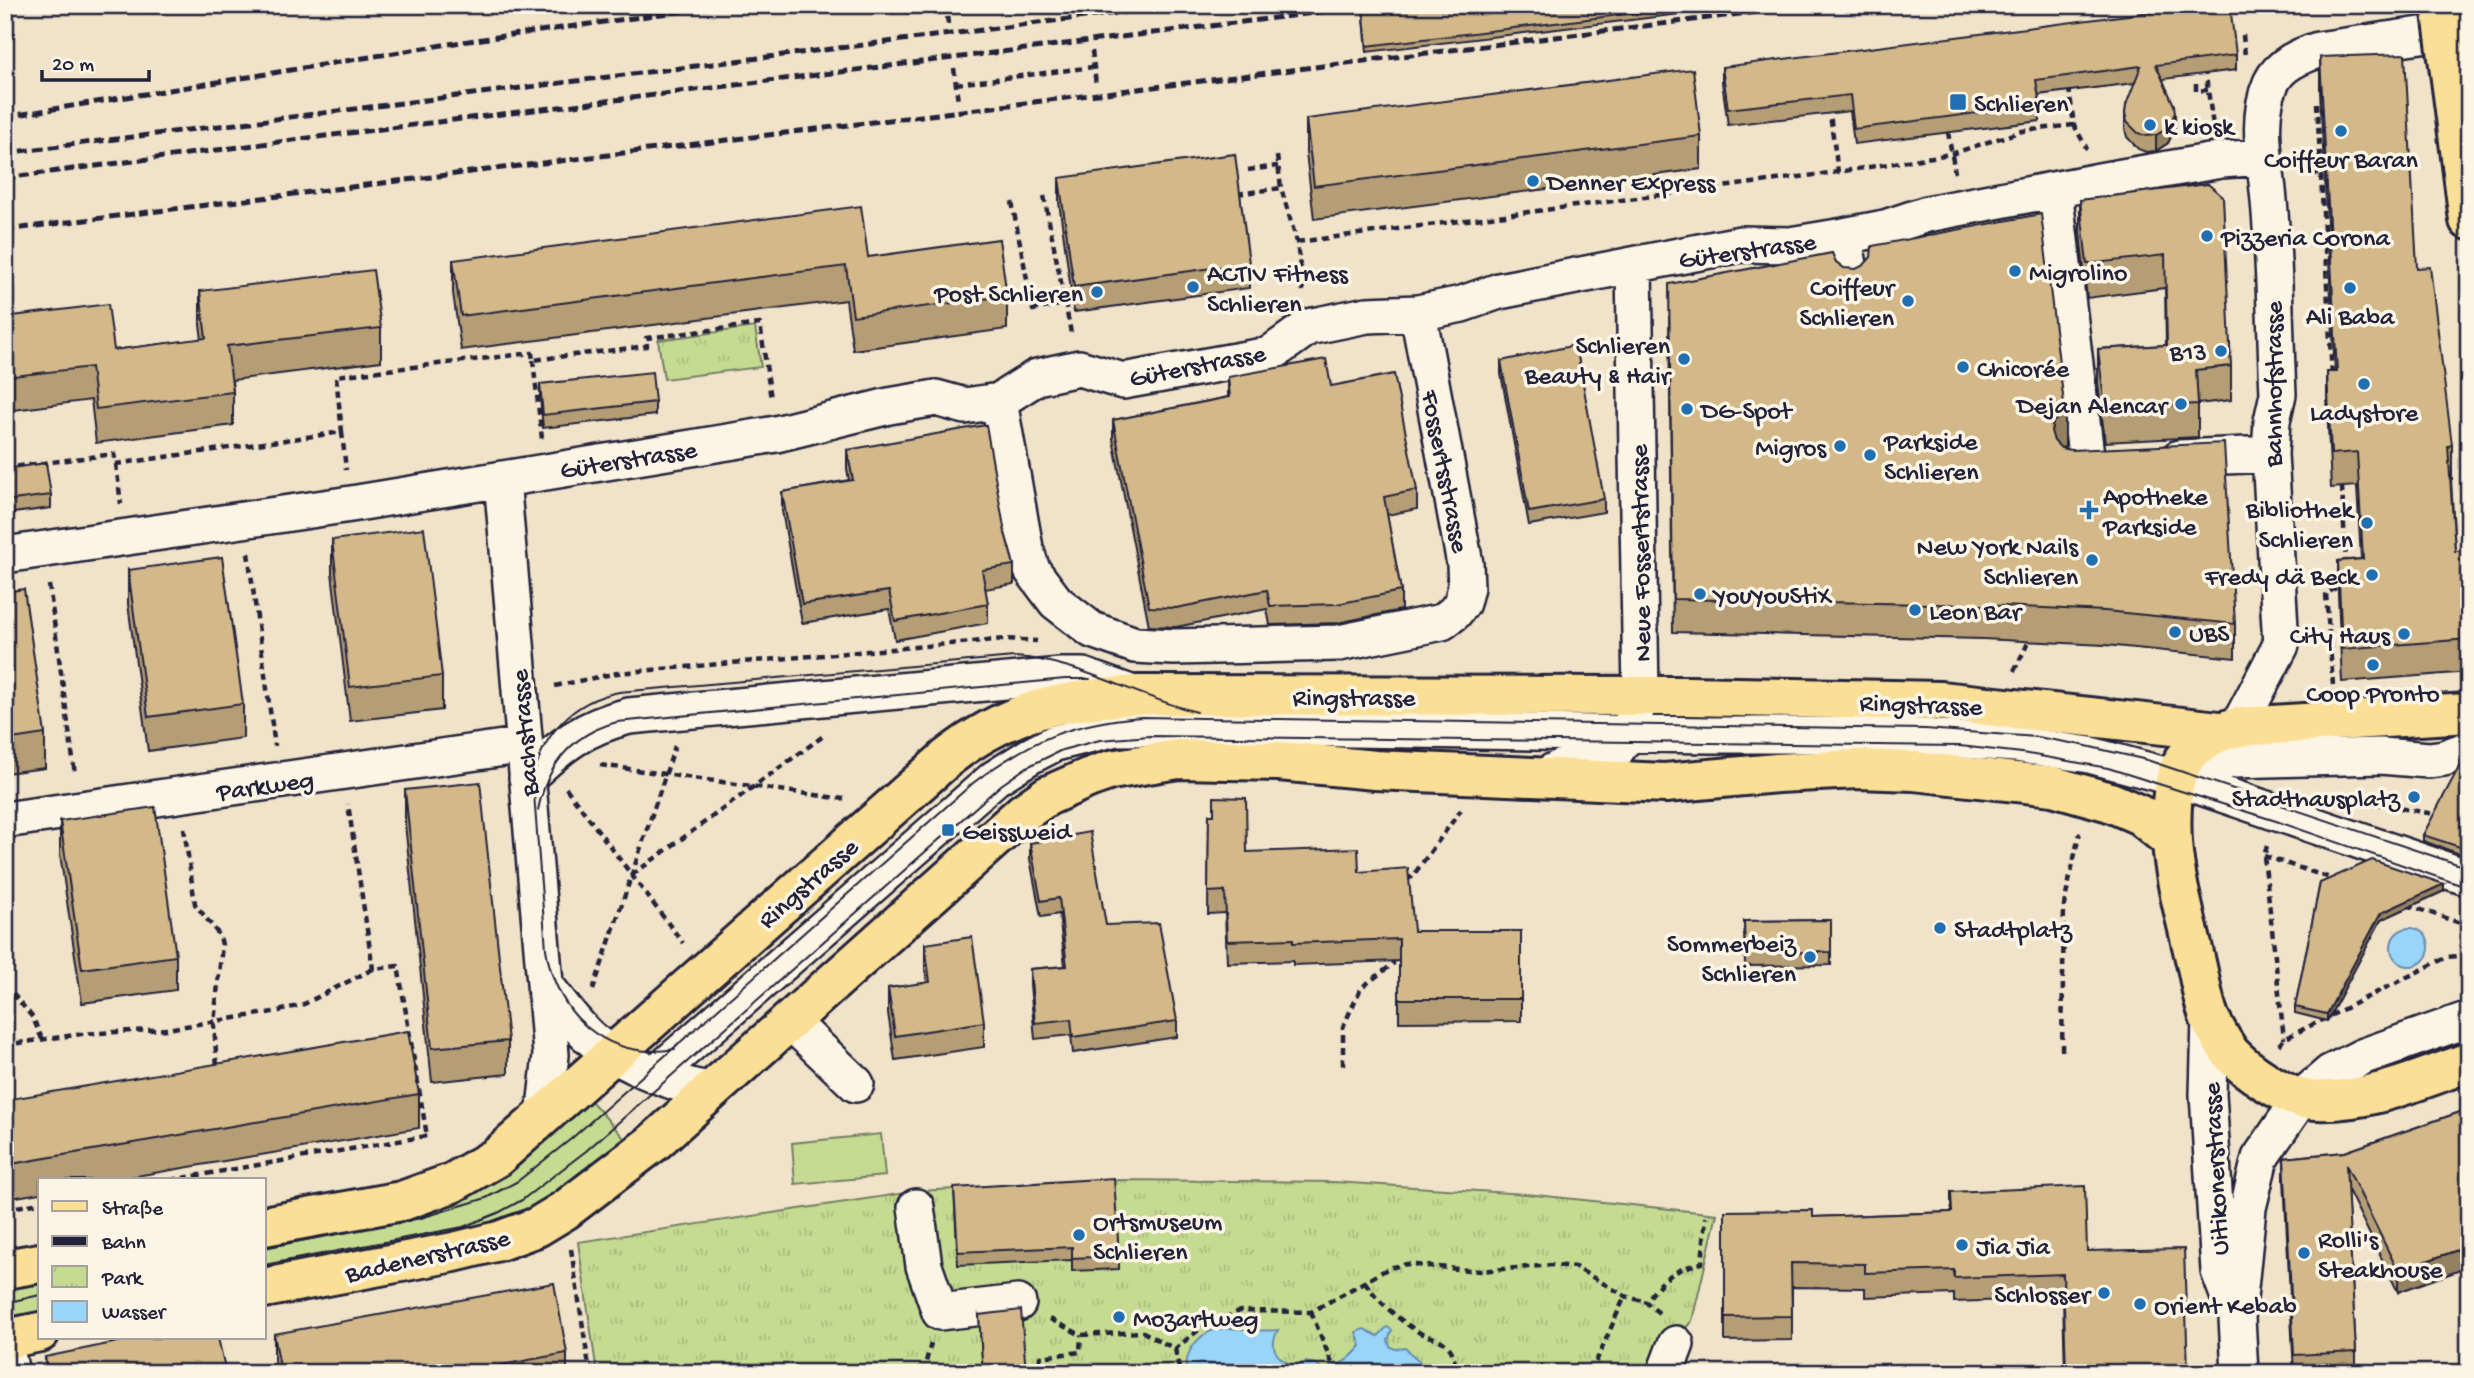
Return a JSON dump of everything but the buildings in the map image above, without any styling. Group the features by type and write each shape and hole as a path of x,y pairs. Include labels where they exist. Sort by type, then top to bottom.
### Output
{"main road":[{"path":"2441,5 2469,220"},
{"name":"Ringstrasse","path":"544,1117 613,1052 965,744 1026,712 1077,700 1138,695 1641,696 1941,701 2229,729 2469,713"},
{"path":"2229,729 2186,758 2175,778 2172,841 2180,892 2210,1017 2231,1054 2258,1078 2301,1098 2337,1101 2402,1086 2469,1062"},
{"path":"710,1090 1024,812 1068,786 1111,770 1178,759 1279,761 1375,770 1665,783 1858,769 1914,771 2053,786 2110,802 2140,816 2172,841"},
{"name":"Badenerstrasse","path":"266,1288 454,1252 499,1241 537,1227 565,1210 653,1143 710,1090"},
{"path":"266,1226 402,1201 452,1183 497,1157 544,1117"},
{"path":"5,1269 38,1263"},
{"path":"5,1339 38,1332"}],"street":[{"name":"Bahnhofstrasse","path":"2229,729 2281,645 2270,454 2272,421 2278,394 2269,200 2263,157 2271,83 2287,64 2301,55 2336,46 2469,28"},
{"name":"Güterstrasse","path":"5,555 243,520 776,434 889,406 936,398 965,406 999,401 1037,377 1079,368 1123,380 1269,355 1308,327 1367,315 1418,313 1462,304 1500,291 1741,244 1790,245 1844,236 1885,228 1927,214 2054,190 2221,160 2263,157"},
{"path":"2054,190 2090,463"},
{"path":"1844,236 1853,283"},
{"name":"Neue Fossertstrasse","path":"1541,778 1563,767 1611,758 1628,734 1641,696 1634,267"},
{"name":"Fossertsstrasse","path":"999,401 1025,548 1032,570 1042,587 1056,602 1092,630 1113,639 1154,647 1272,646 1339,643 1442,622 1462,603 1466,587 1465,564 1418,313"},
{"path":"2152,460 2270,454"},
{"name":"Bachstrasse","path":"502,479 547,987 551,1055 544,1117"},
{"path":"526,762 555,751 575,736 601,723 629,716 1083,676 1235,727"},
{"path":"656,1075 977,792 1030,755 1074,737 1116,728 1896,735 2015,744 2090,755 2175,778 2469,878"},
{"path":"1914,771 2015,744"},
{"path":"2175,778 2200,767 2233,760 2381,756 2429,760 2469,749"},
{"name":"Parkweg","path":"5,820 343,772 526,762"},
{"path":"547,987 587,1035 613,1052 656,1075 685,1086 710,1090"},
{"name":"Uitikonerstrasse","path":"2210,1017 2208,1094 2219,1271 2237,1318"},
{"name":"Uitikonerstrasse","path":"2240,1373 2237,1318 2248,1208 2260,1157 2301,1098 2330,1073 2364,1056 2469,1019"},
{"path":"789,1020 856,1084"},
{"path":"916,1207 925,1266 940,1312 1018,1303"},
{"path":"5,1345 11,1373"}],"path":[{"path":"946,5 948,24"},
{"path":"2244,35 2246,67"},
{"path":"1091,51 1096,85"},
{"path":"956,84 1093,67"},
{"path":"2191,70 2213,67"},
{"path":"954,68 958,102"},
{"path":"2205,68 2214,135"},
{"path":"1297,242 1838,172 1951,154 2022,131 2074,125 2067,78"},
{"path":"2196,84 2196,91 2208,90"},
{"path":"1828,100 1838,172"},
{"path":"2317,103 2332,381"},
{"path":"1948,132 1951,154"},
{"path":"1277,156 1281,188 1297,242 1308,327"},
{"path":"1248,170 1278,166"},
{"path":"1237,194 1281,188"},
{"path":"1044,196 1062,293"},
{"path":"1012,202 1033,310 1064,304"},
{"path":"533,360 647,346 646,338 760,324 776,434"},
{"path":"116,464 342,432 336,376 532,353 545,472"},
{"path":"5,468 114,454 121,506"},
{"path":"2342,487 2347,568"},
{"path":"243,520 280,781"},
{"path":"44,549 80,810"},
{"path":"2333,687 2326,594 2347,580 2348,594"},
{"path":"2012,674 2029,641"},
{"path":"631,875 830,731"},
{"path":"584,985 591,995 676,743"},
{"path":"599,765 854,801"},
{"path":"343,772 373,969"},
{"path":"562,795 569,781"},
{"path":"565,788 685,946"},
{"path":"180,796 195,904 220,936 222,945 214,1023 218,1077"},
{"path":"1401,881 1412,877 1428,856 1461,812 1461,802"},
{"path":"2450,810 2441,816 2450,820"},
{"path":"2062,1051 2064,905 2079,835 2088,830"},
{"path":"2341,882 2264,856 2284,1039 2447,957 2469,955"},
{"path":"2405,904 2469,926"},
{"path":"1343,1065 1343,1027 1362,988 1393,964 1392,951"},
{"path":"5,1045 81,1034 158,1030 214,1023 292,1008 373,969 398,966 426,1136 183,1178"},
{"path":"5,984 33,1018 42,1039"},
{"path":"5,1209 38,1203"},
{"path":"1646,1302 1659,1283 1681,1268 1702,1263 1706,1217"},
{"path":"571,1249 590,1373"},
{"path":"1175,1349 1200,1328 1240,1311 1311,1312 1389,1268 1407,1264 1479,1271 1553,1265 1575,1267 1625,1296 1646,1302 1661,1315 1671,1358"},
{"path":"1364,1282 1374,1296 1395,1315 1421,1333 1441,1340 1453,1352 1455,1365 1450,1373"},
{"path":"1591,1373 1625,1296"},
{"path":"1018,1303 1081,1335 1143,1332 1175,1349 1181,1373"},
{"path":"1311,1312 1335,1373"},
{"path":"1040,1373 1040,1357 1080,1352 1081,1335"}],"green space":[{"path":"755,327 761,367 664,379 658,340"},
{"path":"585,1094 630,1145 502,1229 266,1276 266,1237 399,1212"},
{"path":"881,1134 885,1176 795,1184 792,1143"},
{"path":"1116,1180 1334,1182 1526,1194 1717,1214 1692,1321 1666,1349 1657,1373 597,1373 578,1242 919,1191"},
{"path":"38,1283 38,1321 5,1329 5,1289"}],"water":[{"path":"2410,928 2423,934 2429,947 2423,960 2410,966 2397,960 2391,947 2397,934"},
{"path":"1387,1327 1392,1330 1388,1340 1390,1346 1395,1349 1405,1348 1432,1373 1186,1373 1187,1358 1192,1347 1206,1333 1215,1330 1278,1330 1274,1349 1280,1358 1298,1367 1305,1362 1316,1364 1322,1369 1340,1364 1357,1351 1361,1346 1356,1332 1364,1329 1378,1336"}],"tram line":[{"path":"675,1049 650,1051 627,1048 606,1040 588,1028 573,1013 552,973 546,949 533,781 537,764 551,735 573,712 587,703 619,692 1014,657 1061,665 1197,712"},
{"path":"538,810 548,779 564,754 587,735 617,722 1065,679 1090,679"},
{"path":"266,1248 421,1218 486,1198 518,1181 571,1139 973,783 1013,755 1052,736 1116,720 1141,717 1925,729 2037,737 2147,760 2469,868"},
{"path":"266,1265 463,1227 522,1200 586,1151 1001,785 1027,767 1062,750 1100,740 1150,736 1960,746 2022,753 2108,768 2276,821 2469,888"},
{"path":"5,1303 38,1295"},
{"path":"5,1319 38,1311"}],"railway":[{"path":"5,117 461,42 726,5"},
{"path":"5,153 1180,5"},
{"path":"5,178 1379,5"},
{"path":"5,230 1813,5"}],"place":[{"name":"Schlieren","path":"1958,102"},
{"name":"k kiosk","path":"2150,125"},
{"name":"Coiffeur Baran","path":"2341,131"},
{"name":"Denner Express","path":"1533,181"},
{"name":"Pizzeria Corona","path":"2207,236"},
{"name":"Migrolino","path":"2015,271"},
{"name":"ACTIV Fitness Schlieren","path":"1193,287"},
{"name":"Ali Baba","path":"2350,288"},
{"name":"Post Schlieren","path":"1097,292"},
{"name":"Coiffeur Schlieren","path":"1908,301"},
{"name":"B13","path":"2221,351"},
{"name":"Schlieren Beauty & Hair","path":"1684,359"},
{"name":"Chicorée","path":"1963,367"},
{"name":"Ladystore","path":"2364,384"},
{"name":"Dejan Alencar","path":"2181,404"},
{"name":"DG-Spot","path":"1687,409"},
{"name":"Migros","path":"1840,446"},
{"name":"Parkside Schlieren","path":"1870,455"},
{"name":"Apotheke Parkside","path":"2089,510"},
{"name":"Bibliothek Schlieren","path":"2367,523"},
{"name":"New York Nails Schlieren","path":"2092,560"},
{"name":"Fredy dä Beck","path":"2372,575"},
{"name":"YouYouStiX","path":"1700,594"},
{"name":"Leon Bar","path":"1915,610"},
{"name":"UBS","path":"2175,632"},
{"name":"City Haus","path":"2404,634"},
{"name":"Coop Pronto","path":"2373,665"},
{"name":"Stadthausplatz","path":"2414,797"},
{"name":"Geissweid","path":"948,830"},
{"name":"Stadtplatz","path":"1940,928"},
{"name":"Sommerbeiz Schlieren","path":"1810,957"},
{"name":"Ortsmuseum Schlieren","path":"1079,1235"},
{"name":"Jia Jia","path":"1962,1245"},
{"name":"Rolli's Steakhouse","path":"2304,1253"},
{"name":"Schlosser","path":"2104,1293"},
{"name":"Orient Kebab","path":"2140,1304"},
{"name":"Mozartweg","path":"1119,1317"}]}
